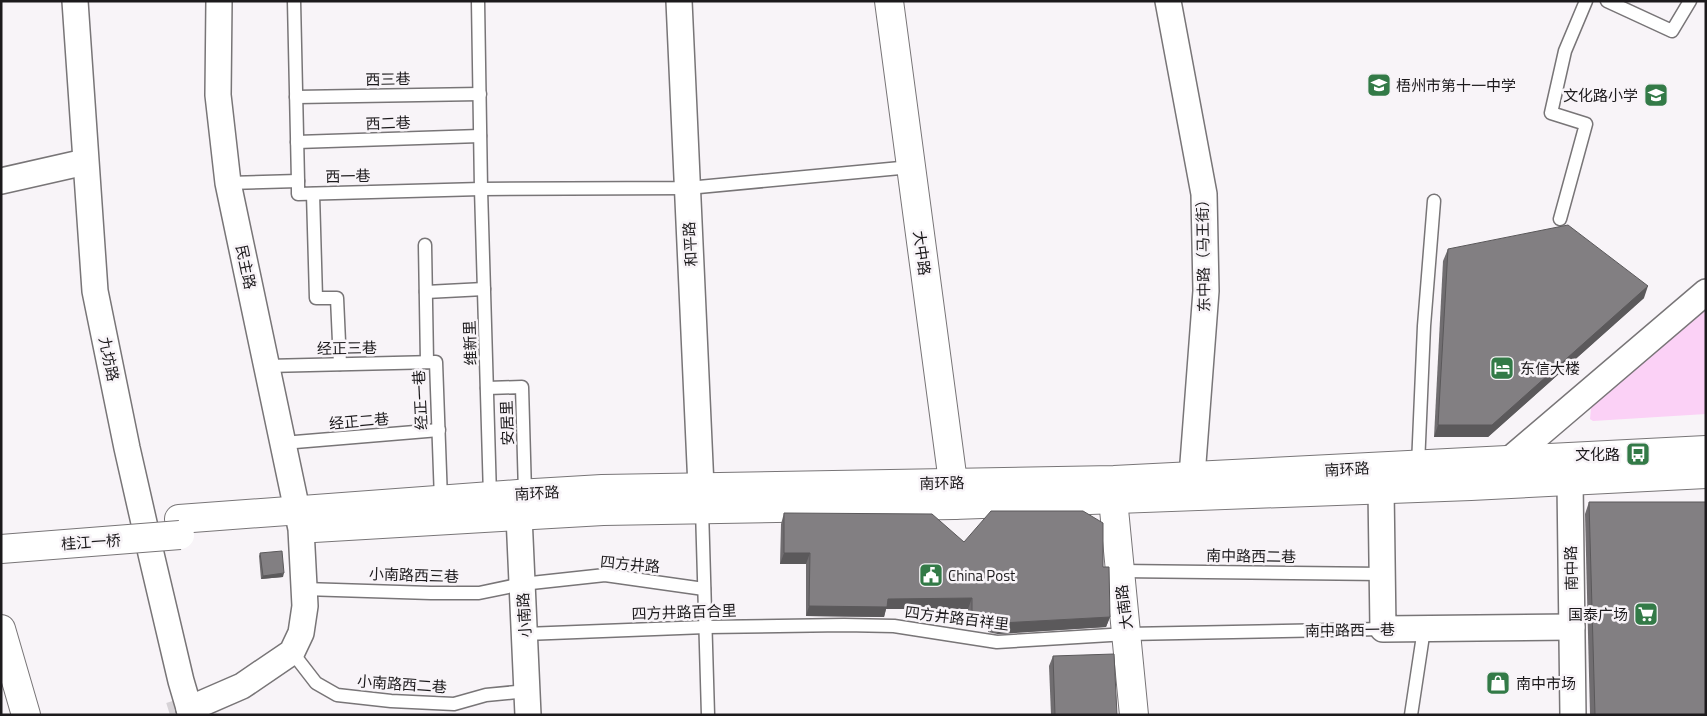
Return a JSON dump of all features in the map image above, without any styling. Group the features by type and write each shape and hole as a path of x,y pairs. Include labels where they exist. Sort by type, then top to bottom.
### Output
{"main road":[{"name":"大中路","path":"889,1 953,494"},
{"name":"南环路","path":"953,494 1114,480 1706,450"},
{"name":"南环路","path":"180,527 522,505 603,511 702,498 953,494 1113,499 1706,474"},
{"name":"南环路","path":"299,519 441,500 490,496 522,505"},
{"name":"大南路","path":"1113,499 1134,715"},
{"name":"桂江一桥","path":"1,533 180,527"},
{"name":"桂江一桥","path":"1,549 180,527"},
{"path":"1,629 26,715"}],"street":[{"name":"九坊路","path":"75,1 95,291 156,577 190,712"},
{"name":"民主路","path":"219,1 218,95 228,183 299,519 304,619 301,633 292,652"},
{"name":"和平路","path":"679,1 702,498"},
{"name":"东中路（马王街）","path":"1168,1 1204,194 1206,291 1192,476"},
{"path":"1,180 85,162"},
{"path":"1509,460 1706,292"},
{"name":"南中路","path":"1570,481 1573,715"},
{"path":"1381,489 1383,629"},
{"name":"小南路","path":"522,505 522,584 527,703"},
{"name":"南中路西一巷","path":"1383,629 1572,627"},
{"path":"190,712 242,686 292,652"}],"lane":[{"path":"228,183 298,181 294,1"},
{"name":"维新里","path":"478,1 481,189 490,496"},
{"path":"1560,219 1586,124 1551,113 1566,51 1586,1"},
{"path":"1607,1 1672,31 1690,1"},
{"name":"西三巷","path":"296,97 480,94"},
{"name":"西二巷","path":"297,142 480,136"},
{"name":"西一巷","path":"298,181 298,194 481,189 688,188 911,167"},
{"path":"313,194 316,298 337,298 340,364"},
{"path":"1418,465 1424,326 1434,200"},
{"name":"经正一巷","path":"424,245 427,362 436,362 441,500"},
{"path":"426,292 484,289"},
{"name":"经正三巷","path":"267,366 427,362"},
{"name":"安居里","path":"487,388 522,387 522,505"},
{"name":"经正二巷","path":"283,443 439,430"},
{"path":"702,498 708,715"},
{"name":"南中路西二巷","path":"1120,571 1383,574"},
{"name":"四方井路","path":"522,584 605,575 704,589"},
{"name":"小南路西三巷","path":"304,589 479,593 522,584"},
{"name":"四方井路百祥里","path":"844,625 894,626 997,642 1127,634"},
{"name":"四方井路百合里","path":"525,634 844,625"},
{"name":"南中路西一巷","path":"1127,634 1383,629"},
{"path":"1411,715 1424,629"},
{"name":"小南路西二巷","path":"292,652 316,683 337,695 391,701 454,704 486,695 527,703"}],"shaded area":[{"path":"1706,300 1706,414 1593,421 1590,419 1591,408 1595,398"}],"building":[{"name":"东信大楼","path":"1568,225 1648,286 1492,425 1438,425 1448,249"},
{"name":"国泰广场","path":"1589,502 1706,502 1706,715 1595,715"},
{"path":"991,511 1083,511 1103,523 1103,567 1109,567 1110,617 992,622 992,614 972,614 972,598 888,599 887,607 809,606 810,553 784,553 784,513 932,514 964,542"},
{"path":"282,551 284,573 263,576 260,553"},
{"path":"1114,654 1117,715 1055,715 1053,656"}],"tunnel":[{"path":"170,715 189,709"}],"place":[{"name":"梧州市第十一中学","path":"1379,85"},
{"name":"文化路小学","path":"1656,95"},
{"name":"东信大楼","path":"1502,368"},
{"name":"文化路","path":"1638,454"},
{"name":"China Post","path":"931,575"},
{"name":"国泰广场","path":"1646,614"},
{"name":"南中市场","path":"1498,683"}]}
